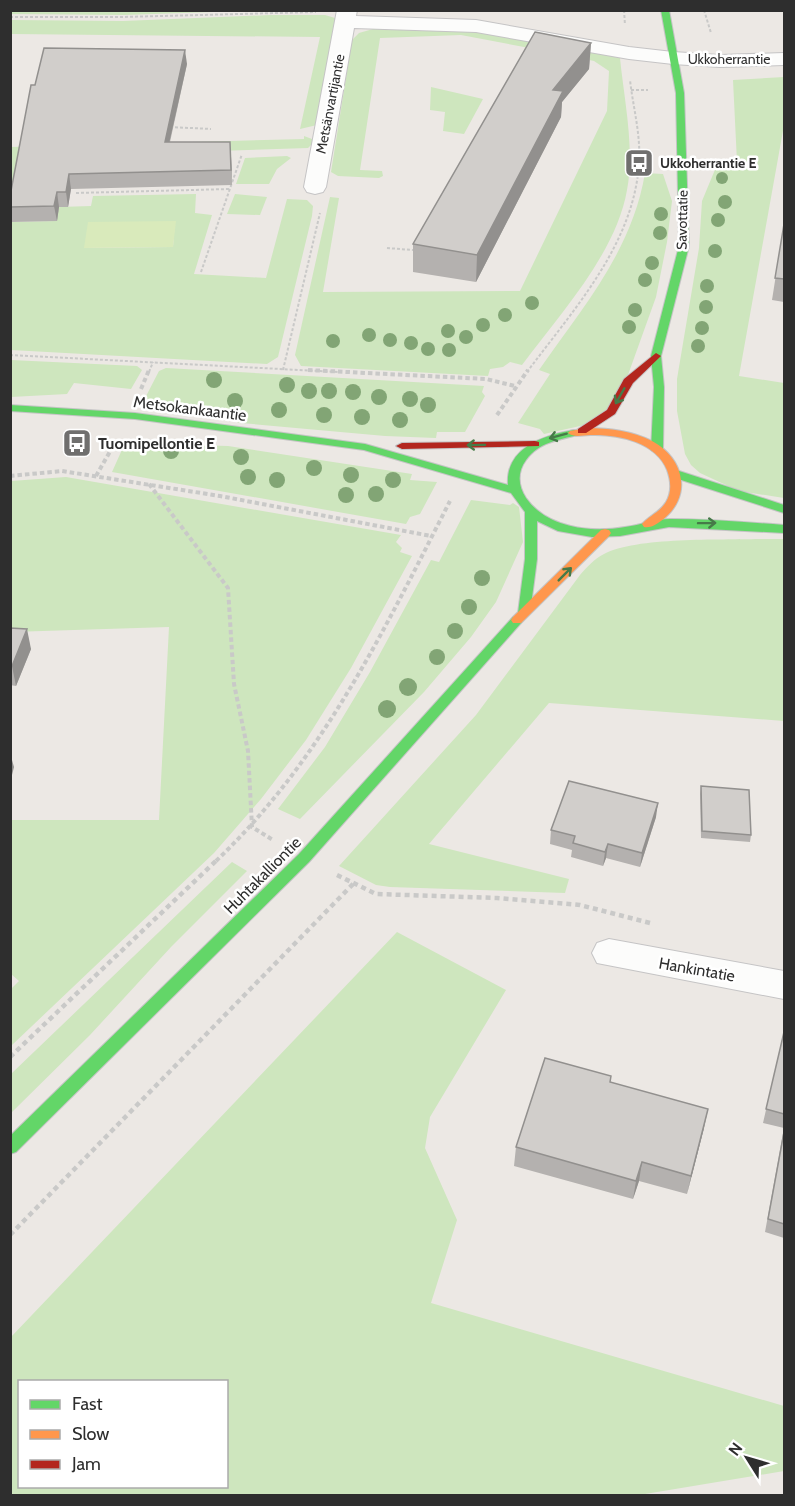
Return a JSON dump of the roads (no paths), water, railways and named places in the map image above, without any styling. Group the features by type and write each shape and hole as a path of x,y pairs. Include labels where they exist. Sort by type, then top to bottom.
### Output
{"street":[{"name":"Savottatie","path":"657,450 656,356 684,246 680,93 665,10"},
{"path":"346,15 476,26 629,53 674,58"},
{"name":"Metsänvartijantie","path":"315,187 346,15"},
{"name":"Ukkoherrantie","path":"674,58 720,61 784,59"},
{"path":"582,431 611,412 628,381 656,356"},
{"name":"Metsokankaantie","path":"10,408 135,416 364,447 514,490"},
{"path":"648,524 666,512 677,496 676,474 670,463 657,450 633,438 582,431 556,435 535,444 520,457 513,473 514,490 522,502 543,519 568,529 605,533 648,524 721,522 784,529"},
{"name":"Metsokankaantie","path":"364,447 535,444"},
{"path":"676,474 784,508"},
{"path":"524,613 531,559 531,510"},
{"name":"Huhtakalliontie","path":"10,1147 304,858 524,613 605,533"},
{"name":"Hankintatie","path":"609,953 784,985"}],"place":[{"name":"Ukkoherrantie E","path":"639,163"},
{"name":"Tuomipellontie E","path":"77,443"}]}
